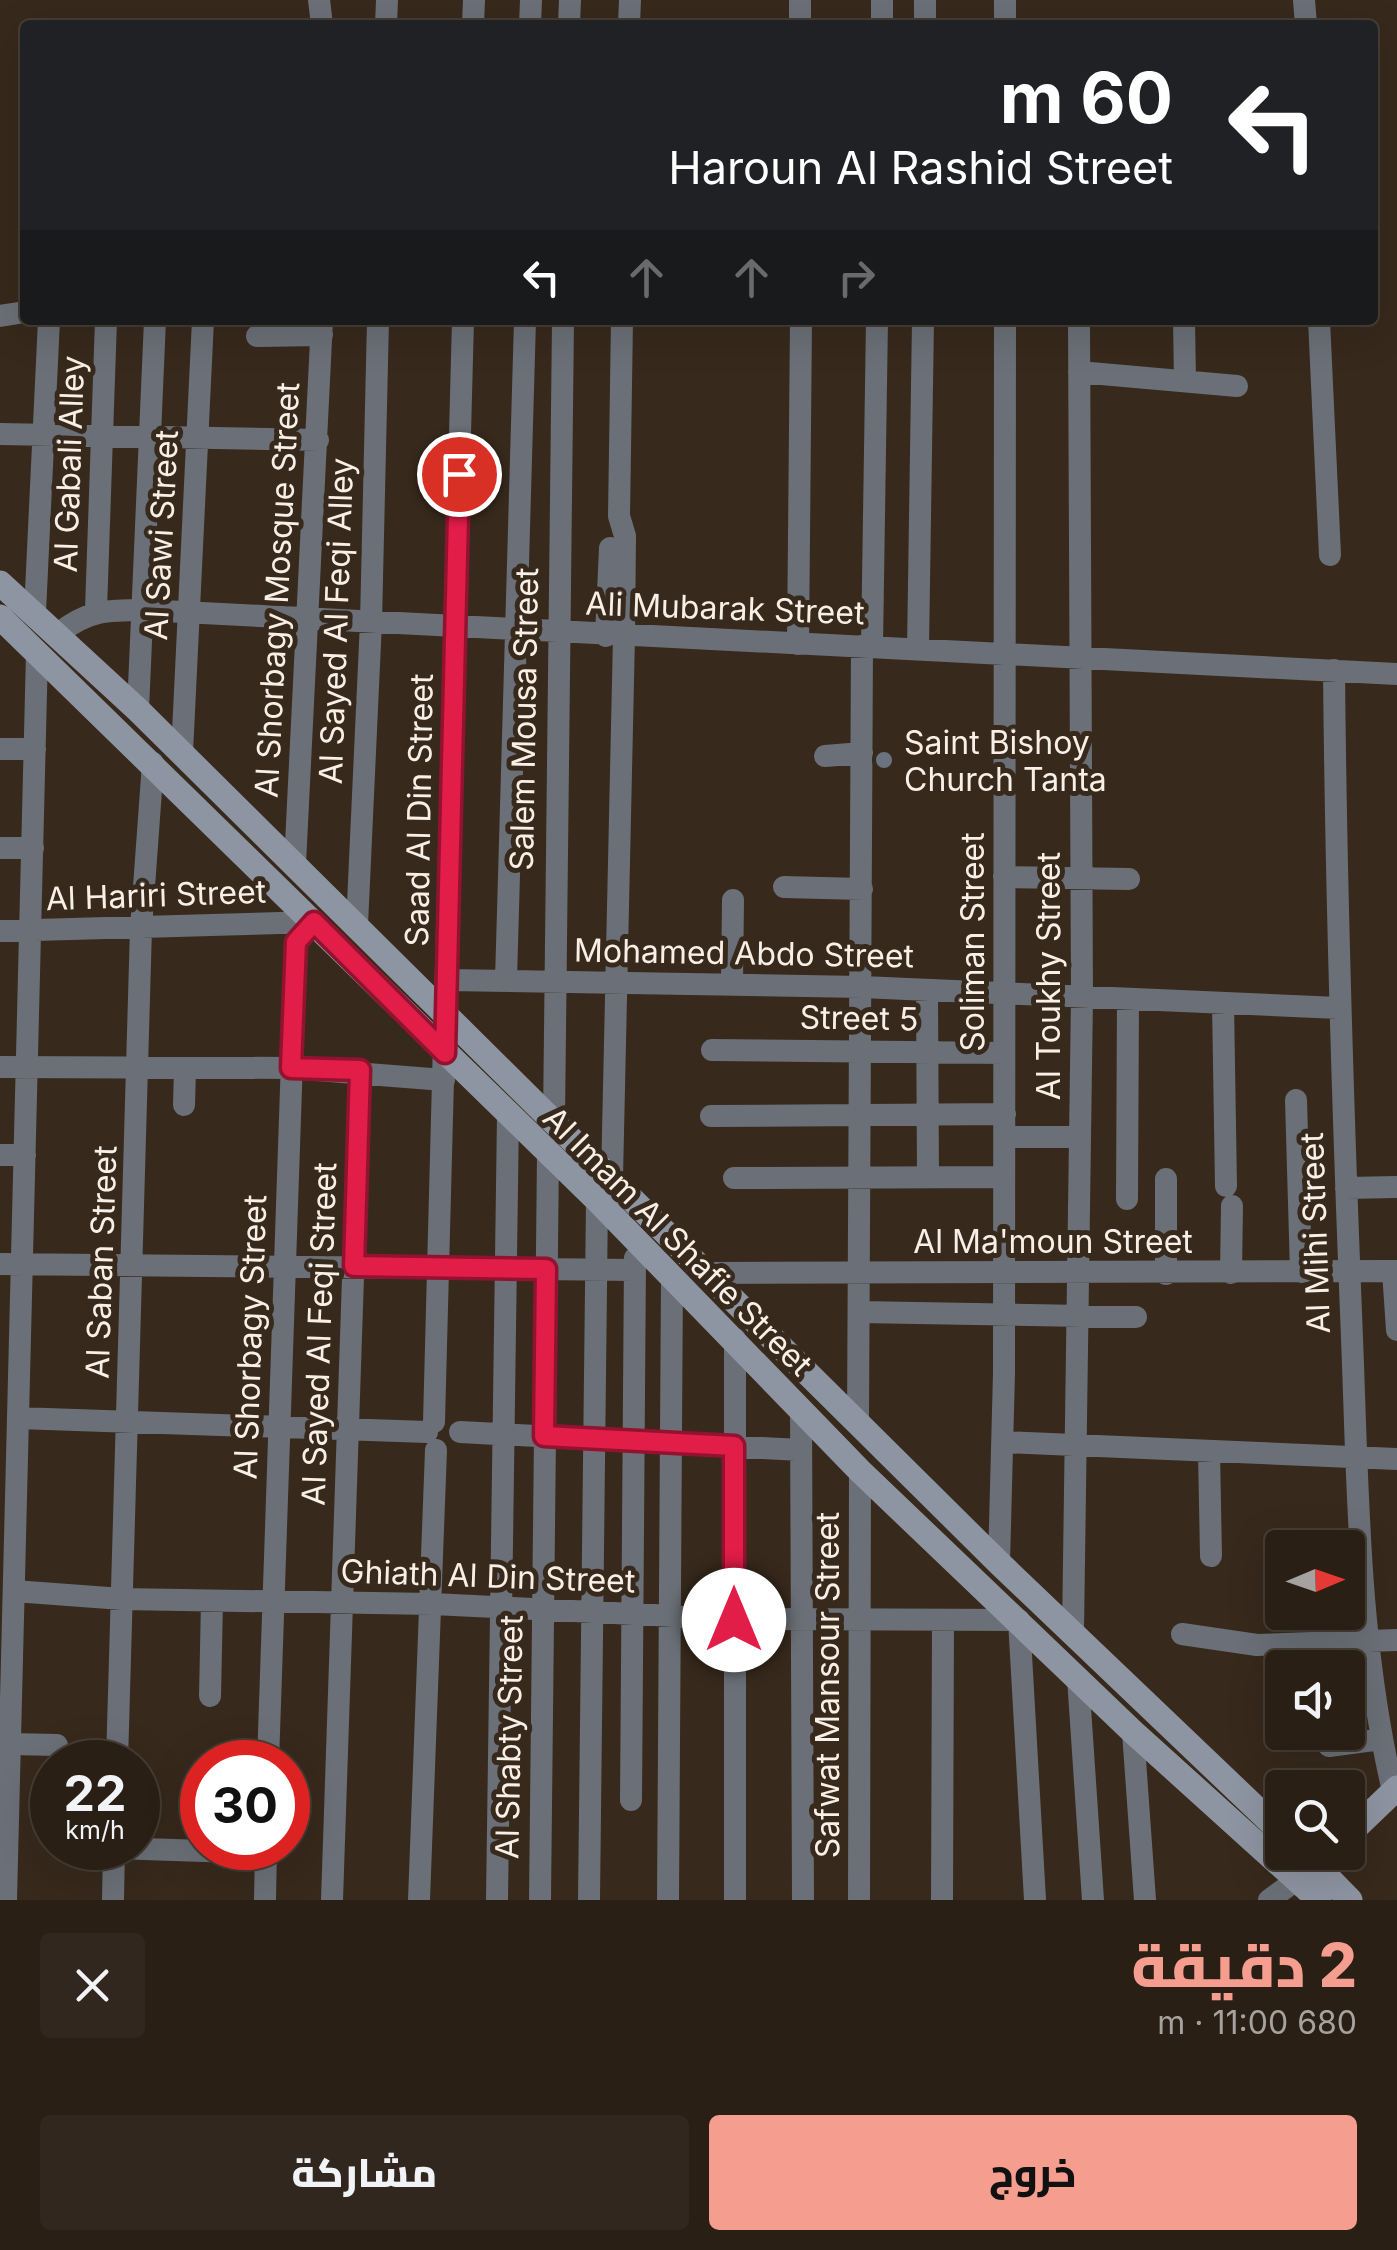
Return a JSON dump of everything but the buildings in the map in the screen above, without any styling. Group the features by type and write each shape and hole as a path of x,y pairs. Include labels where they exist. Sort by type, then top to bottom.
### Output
{"main road":[{"name":"Al Imam Al Shafie Street","path":"0,583 138,710 999,1563 1265,1817"},
{"name":"Al Imam Al Shafie Street","path":"0,618 597,1200 801,1412 1133,1732 1311,1876 1350,1900"},
{"path":"1365,1819 1395,1790"}],"street":[{"path":"35,612 50,325"},
{"name":"Al Gabali Alley","path":"96,610 106,325"},
{"path":"138,710 155,325"},
{"name":"Al Sawi Street","path":"182,753 203,325"},
{"name":"Al Sayed Al Feqi Alley","path":"357,925 371,622 378,325"},
{"name":"Saad Al Din Street","path":"419,1900 434,1604 432,1435 463,325"},
{"path":"506,980 524,325"},
{"name":"Salem Mousa Street","path":"554,1120 563,325"},
{"path":"612,1178 616,982 611,533 619,516 622,325"},
{"path":"798,644 801,325"},
{"path":"858,1420 862,753 877,325"},
{"path":"918,649 923,325"},
{"name":"Soliman Street","path":"999,1563 1004,1442 1005,325"},
{"name":"Al Toukhy Street","path":"1072,1632 1082,997 1079,325"},
{"path":"1184,325 1185,381"},
{"path":"1319,325 1330,556"},
{"path":"257,336 322,327"},
{"name":"Al Shorbagy Mosque Street","path":"295,864 322,327"},
{"path":"1079,372 1238,386"},
{"path":"0,434 318,440"},
{"path":"58,634 77,618 96,610"},
{"name":"Ali Mubarak Street","path":"96,610 1397,674"},
{"path":"6,1900 5,1768 10,1744 6,1666 14,1592 18,1418 11,1264 25,1155 38,653"},
{"name":"Al Mihi Street","path":"1334,670 1338,1008 1357,1458 1367,1641 1381,1739 1395,1790"},
{"path":"0,749 36,749"},
{"path":"824,756 862,753"},
{"name":"Al Saban Street","path":"118,1740 141,928 153,763"},
{"path":"0,848 33,848"},
{"path":"1004,877 1129,879"},
{"path":"784,887 862,889"},
{"path":"732,984 733,900"},
{"name":"Al Hariri Street","path":"0,931 314,922"},
{"name":"Al Shorbagy Street","path":"269,1740 296,942 314,922"},
{"name":"Mohamed Abdo Street","path":"447,980 862,987 1338,1008"},
{"path":"927,990 928,1177"},
{"path":"1126,1199 1128,998"},
{"path":"1223,1003 1231,1273"},
{"name":"Street 5","path":"712,1050 1004,1053"},
{"path":"0,1067 360,1070 444,1080"},
{"path":"184,1069 184,1105"},
{"name":"Al Sayed Al Feqi Street","path":"332,1900 360,1070"},
{"path":"1296,1100 1300,1272"},
{"path":"497,1900 508,1115"},
{"path":"712,1116 928,1115 1080,1138"},
{"path":"0,1155 25,1155"},
{"name":"Al Shabty Street","path":"540,1900 548,1155"},
{"path":"734,1178 1004,1177"},
{"path":"1166,1179 1166,1274"},
{"path":"1346,1188 1397,1187"},
{"path":"589,1900 597,1200"},
{"path":"630,1800 635,1238"},
{"path":"11,1264 634,1270"},
{"path":"1395,1271 1397,1330"},
{"name":"Al Ma'moun Street","path":"708,1273 1078,1275 1395,1271"},
{"path":"668,1900 672,1277"},
{"path":"859,1312 1136,1317"},
{"path":"734,1340 735,1900"},
{"path":"801,1412 803,1900"},
{"path":"18,1418 348,1428 432,1435 446,1419 460,1432 801,1450"},
{"path":"1004,1442 1397,1460"},
{"path":"1209,1451 1211,1556"},
{"name":"Safwat Mansour Street","path":"859,1900 860,1470"},
{"name":"Ghiath Al Din Street","path":"14,1592 122,1599 434,1604 734,1620 1019,1620"},
{"path":"210,1696 212,1601"},
{"path":"942,1900 943,1620"},
{"path":"1019,1620 1035,1900"},
{"path":"1182,1634 1257,1645 1397,1640"},
{"path":"1078,1678 1094,1900"},
{"path":"1133,1732 1145,1900"},
{"path":"1365,1741 1381,1739"},
{"path":"10,1744 30,1744"},
{"path":"113,1900 114,1870"},
{"path":"265,1900 266,1870"},
{"path":"1269,1900 1311,1876"}],"place":[{"name":"Saint Bishoy Church Tanta","path":"884,760"}],"route":[{"path":"459,474 445,1053 314,922 302,930 296,942 291,1068 360,1070 354,1266 546,1269 544,1436 734,1446 734,1620"}]}
